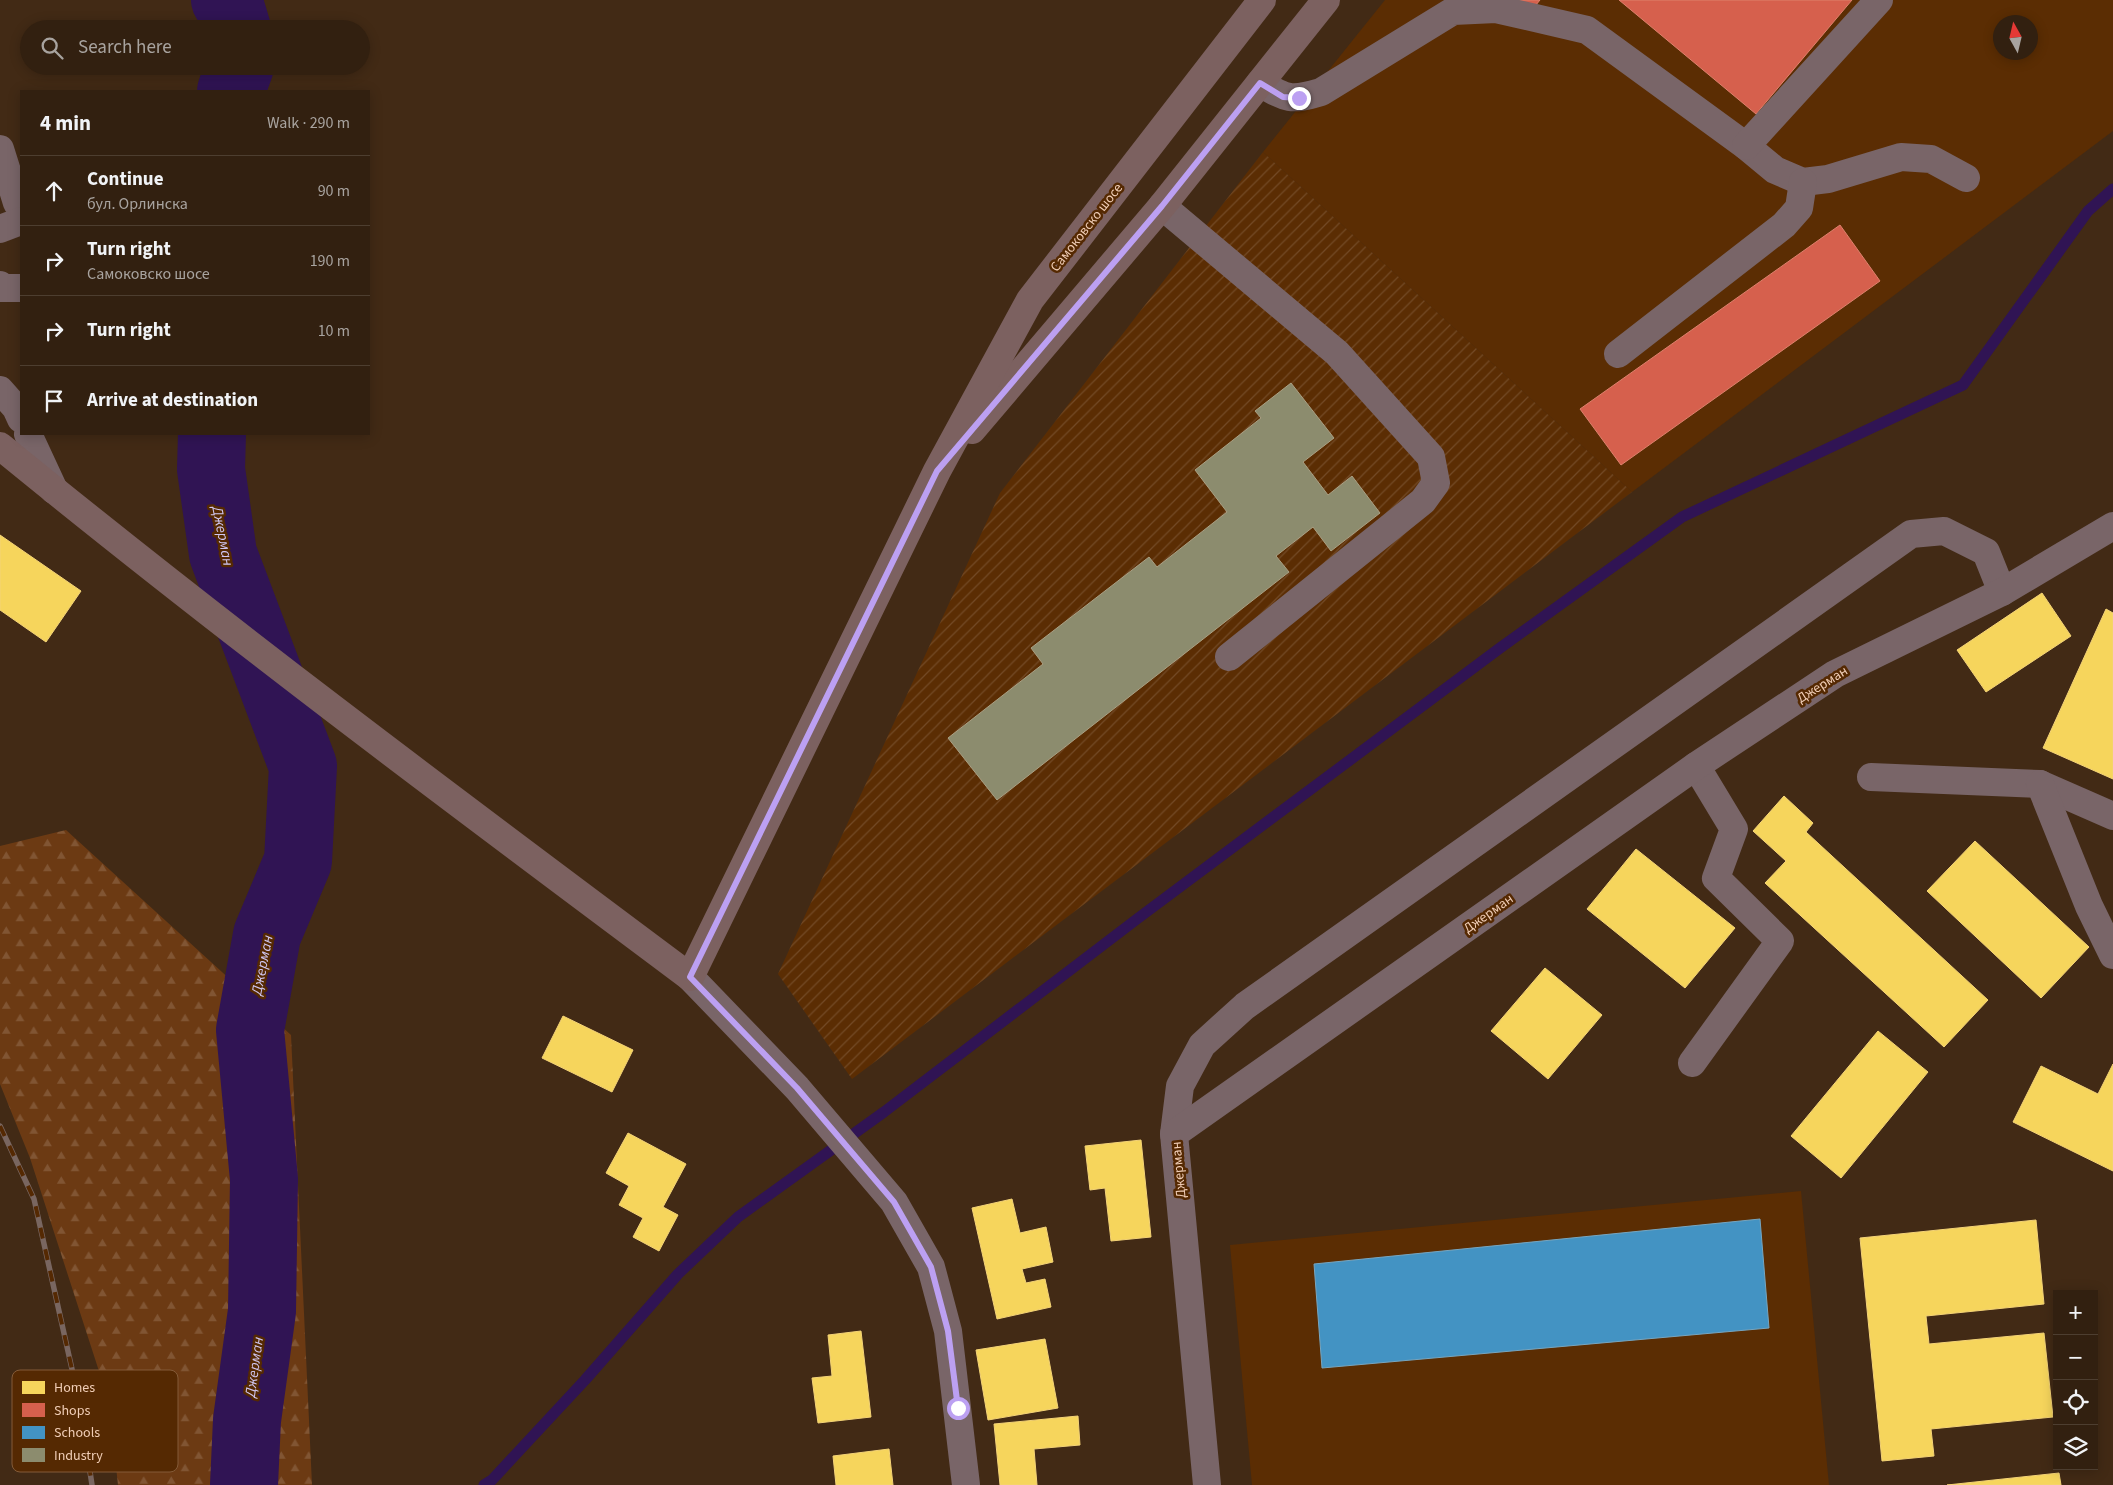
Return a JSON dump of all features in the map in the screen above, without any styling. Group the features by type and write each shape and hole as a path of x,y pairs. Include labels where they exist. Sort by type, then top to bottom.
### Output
{"main road":[{"name":"Самоковско шосе","path":"690,977 937,471 1030,300 1262,0"},
{"name":"Самоковско шосе","path":"937,471 1162,206 1326,0"},
{"path":"0,446 76,508 427,780 690,977"}],"street":[{"path":"1746,146 1879,0"},
{"path":"1260,83 1283,97 1299,98 1321,92 1454,11 1496,9 1587,30 1746,146 1775,170 1802,182 1828,179 1901,157 1931,159 1966,178"},
{"path":"0,149 17,203 20,205"},
{"path":"1618,354 1784,225 1799,208 1802,182"},
{"path":"1162,206 1337,353 1431,456 1436,483 1423,501 1229,657"},
{"path":"0,229 20,221"},
{"path":"0,285 2,288 20,288"},
{"path":"0,390 16,408 20,417"},
{"path":"28,435 54,490"},
{"name":"Джерман","path":"1207,1485 1174,1134 1696,766 1835,674 2002,592 2113,526"},
{"path":"1174,1134 1180,1086 1188,1070 1202,1045 1245,1006 1910,534 1944,531 1986,552 2002,592"},
{"path":"1692,1063 1780,941 1716,878 1734,828 1696,766"},
{"path":"1871,777 2040,784 2113,816"},
{"path":"2040,784 2089,906 2113,955"},
{"path":"690,977 797,1088 894,1202 931,1267 948,1331 966,1485"}],"shaded area":[{"path":"1385,0 2113,0 2113,131 1632,492 1263,152"},
{"path":"1263,152 1632,492 852,1079 778,974 1000,493"},
{"path":"1801,1191 1829,1485 1252,1485 1230,1245"}],"green space":[{"path":"66,830 291,1035 312,1485 118,1485 117,1472 178,1472 178,1370 99,1370 30,1158 0,1084 0,846"}],"building: Homes":[{"path":"0,535 81,591 46,642 0,610"},
{"path":"2042,593 2071,636 1986,692 1957,650"},
{"path":"2106,609 2113,613 2113,779 2043,748"},
{"path":"1784,796 1813,823 1806,832 1988,1000 1944,1047 1765,883 1786,861 1753,831"},
{"path":"1975,841 2089,947 2041,998 1927,891"},
{"path":"1636,849 1735,928 1685,988 1587,909"},
{"path":"1545,968 1602,1015 1548,1079 1491,1031"},
{"path":"563,1016 633,1050 612,1092 542,1058"},
{"path":"1878,1031 1928,1072 1841,1178 1791,1136"},
{"path":"2113,1064 2113,1171 2013,1122 2041,1066 2098,1094"},
{"path":"628,1133 686,1164 663,1207 678,1215 659,1251 633,1237 643,1218 619,1205 629,1186 606,1173"},
{"path":"1141,1140 1151,1237 1111,1241 1105,1188 1090,1190 1085,1146"},
{"path":"1012,1199 1020,1233 1046,1227 1053,1262 1022,1269 1026,1283 1045,1279 1051,1307 997,1319 972,1208"},
{"path":"2036,1220 2044,1304 1926,1316 1929,1344 2044,1333 2053,1417 1931,1429 1934,1456 1882,1461 1860,1238"},
{"path":"861,1331 871,1417 818,1423 812,1378 832,1376 828,1335"},
{"path":"1045,1339 1058,1408 988,1420 976,1350"},
{"path":"1078,1416 1080,1445 1034,1449 1037,1485 1000,1485 994,1424"},
{"path":"889,1449 893,1485 836,1485 833,1456"},
{"path":"2059,1473 2061,1485 1947,1485"}],"building: Shops":[{"path":"1518,0 1540,0 1531,11"},
{"path":"1619,0 1852,0 1756,114"},
{"path":"1840,225 1880,281 1621,465 1580,409"}],"building: Schools":[{"path":"1760,1219 1769,1328 1322,1368 1314,1264"}],"building: Industry":[{"path":"1291,383 1334,438 1303,462 1328,495 1352,476 1380,513 1331,551 1313,527 1276,556 1289,572 997,800 948,738 1043,664 1031,648 1149,557 1157,567 1227,512 1195,470 1261,418 1255,411"}],"waterway":[{"name":"Джерман","path":"225,0 231,9 234,20"},
{"name":"Джерман","path":"231,90 237,75"},
{"path":"484,1485 492,1480 585,1380 678,1274 738,1217 884,1112 1137,919 1500,648 1682,517 1963,385 2088,211 2113,189"},
{"name":"Джерман","path":"212,435 211,469 223,554 303,766 298,861 267,935 250,1030 264,1179 262,1311 247,1420 244,1485"}],"railway":[{"path":"0,1126 34,1199 72,1370"},
{"path":"90,1472 92,1485"}],"route":[{"path":"958,1408 948,1331 931,1267 894,1202 797,1088 690,977 937,471 1162,206 1260,83 1283,97 1299,98"}]}
